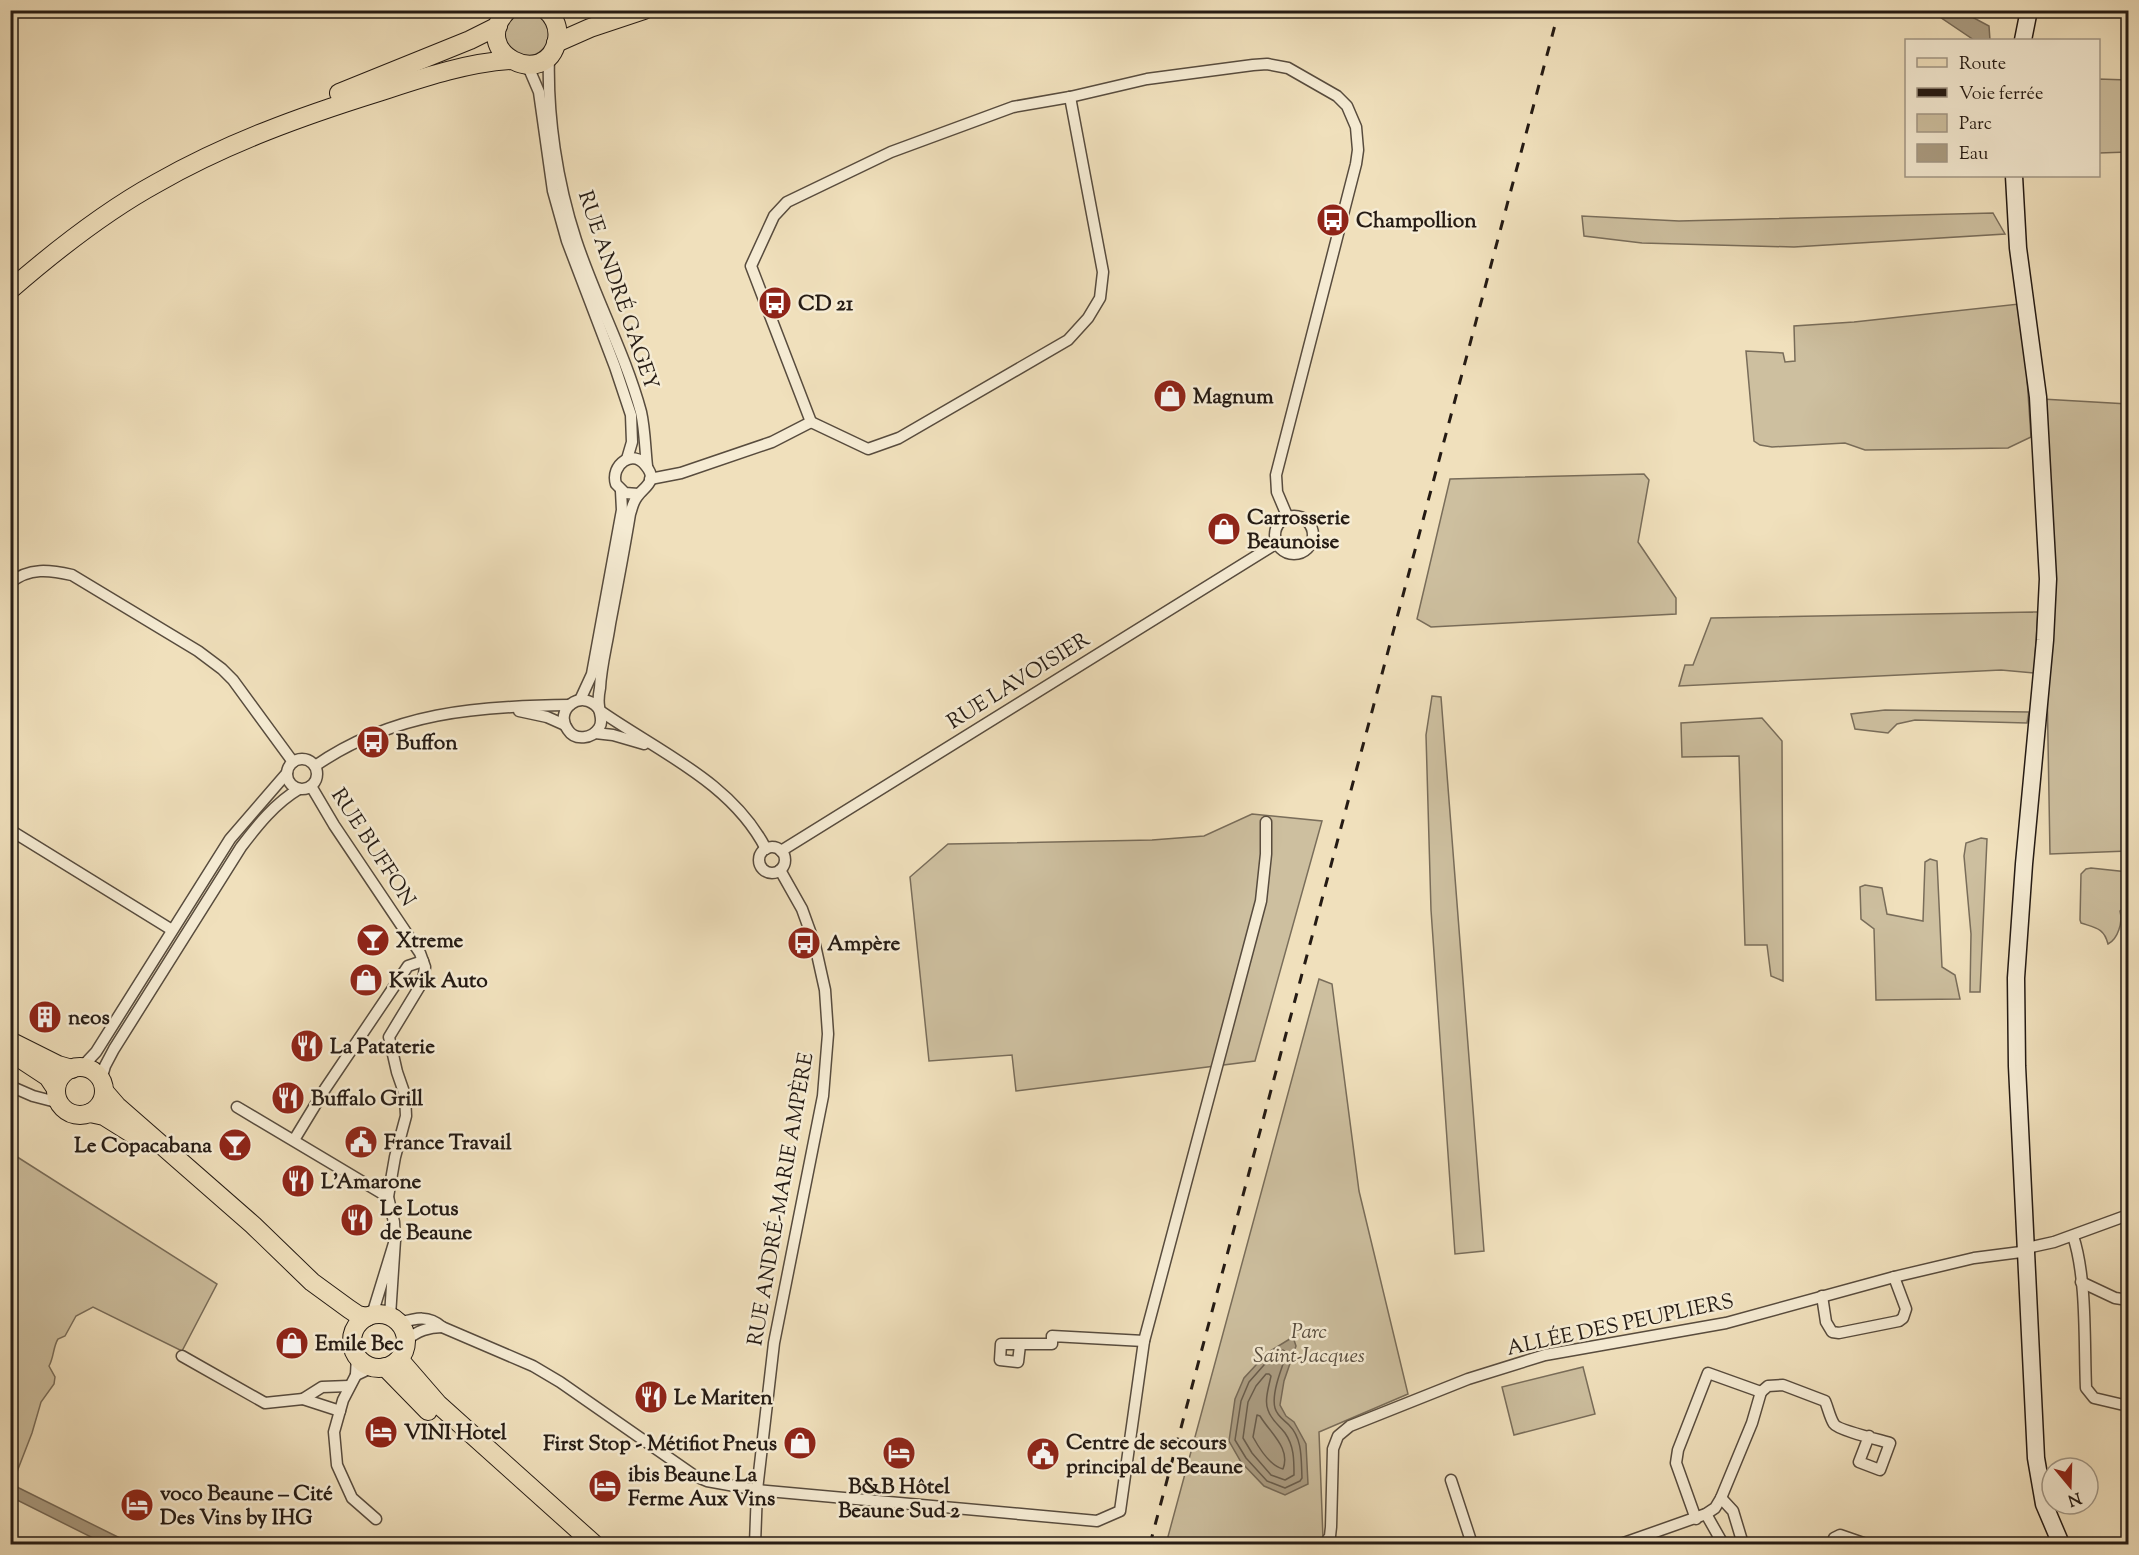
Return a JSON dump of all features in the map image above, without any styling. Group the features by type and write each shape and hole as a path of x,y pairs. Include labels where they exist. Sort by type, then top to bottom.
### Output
{"main road":[{"path":"546,10 554,18 557,26 553,49"},
{"path":"10,290 72,239 126,202 174,174 234,144 299,118 422,78 461,68 517,62 538,63 553,49 590,28 644,10"},
{"path":"2020,10 2023,39"},
{"path":"2023,39 2029,10"},
{"path":"503,18 496,36 498,45 503,54 517,62"},
{"path":"10,280 75,227 132,189 187,157 250,128 460,44 503,18"},
{"path":"2014,177 2018,248 2038,396 2048,579 2045,640 2016,978 2017,1066 2036,1458 2044,1504 2061,1545"},
{"path":"10,1041 58,1065 93,1071 113,1102 154,1137 175,1159 253,1225 312,1282 353,1334"},
{"path":"10,1052 48,1077 64,1109 74,1114 90,1113 109,1119 175,1159"},
{"path":"58,1096 62,1075 77,1068"},
{"path":"90,1113 100,1105 103,1085"},
{"path":"312,1282 358,1315 387,1322 406,1347 386,1364 367,1365 357,1355 352,1341 356,1327 387,1322"},
{"path":"386,1364 435,1418 580,1545"},
{"path":"386,1364 438,1404 594,1545"}],"street":[{"name":"RUE ANDRÉ GAGEY","path":"553,49 554,135 567,211 586,268 633,387 644,428 647,466"},
{"name":"RUE ANDRÉ GAGEY","path":"517,62 530,71 539,92 553,190 567,241 631,415 632,442 627,459"},
{"path":"1070,98 1103,272 1100,298 1088,318 1068,340 899,438 868,449 811,422 751,266 774,216 795,196 891,152 1013,107 1070,98 1147,79 1267,64 1288,68 1317,83 1337,96 1347,106 1358,139 1356,164 1276,475 1275,485 1288,518"},
{"path":"650,479 674,475 772,442 811,422"},
{"path":"627,459 638,460 647,466 650,479 646,488 638,494 629,495 621,491 614,475 618,465 627,459"},
{"path":"621,491 622,510 592,675 575,702 564,714 565,724 567,730 577,736 586,737 595,733 614,735 653,746"},
{"path":"595,733 602,719 599,709 601,676 630,514 638,494"},
{"path":"1288,518 1299,518 1309,523 1313,533 1311,544 1304,552 1294,554 1284,551 1277,543 1277,528 1288,518"},
{"name":"RUE LAVOISIER","path":"781,851 1277,543"},
{"path":"10,583 29,572 50,570 72,574 198,651 233,680 293,762"},
{"path":"315,766 368,736 408,721 457,711 590,701 653,746 694,771 719,792 747,820 766,849"},
{"path":"504,708 548,717 565,724"},
{"path":"77,1068 96,1052 230,839 293,762 302,759 315,766"},
{"path":"103,1085 105,1066 114,1050 236,855 257,825 283,800 299,789 311,786 316,779 315,766"},
{"path":"286,772 291,785 299,789"},
{"name":"RUE BUFFON","path":"311,786 423,961"},
{"path":"387,1322 428,1318 442,1327 533,1366 560,1382 695,1476 707,1481 757,1490 1097,1521 1120,1511 1144,1341 1261,901 1266,854 1266,822"},
{"path":"10,830 172,930"},
{"path":"774,848 781,851 784,858 780,870 768,872 761,868 760,855 766,849 774,848"},
{"name":"RUE ANDRÉ-MARIE AMPÈRE","path":"755,1545 757,1490 774,1343 823,1096 828,1034 825,990 815,945 802,909 780,870"},
{"path":"294,1140 325,1089 408,966 423,961 425,974 421,987 396,1022 389,1037 396,1072 405,1095 406,1116 395,1157 388,1197 394,1222 395,1240 387,1322"},
{"path":"10,1086 33,1096 58,1096"},
{"path":"237,1107 388,1197"},
{"name":"ALLÉE DES PEUPLIERS","path":"1325,1545 1330,1536 1331,1527 1333,1449 1338,1436 1350,1426 1468,1379 1521,1362 1581,1348 1712,1327 1894,1276 1984,1257 2021,1252 2073,1236 2128,1215"},
{"path":"2073,1236 2081,1282 2086,1388 2094,1398 2128,1406"},
{"path":"387,1322 395,1240"},
{"path":"1822,1296 1826,1322 1832,1332 1848,1332 1899,1321 1903,1318 1905,1308 1894,1276"},
{"path":"2081,1282 2115,1298 2128,1300"},
{"path":"387,1322 419,1331 429,1327 442,1327"},
{"path":"1020,1345 1052,1344 1052,1336 1144,1341"},
{"path":"357,1355 356,1375 341,1406 334,1432 337,1465 352,1498 376,1519"},
{"path":"182,1356 265,1403 303,1399 341,1406"},
{"path":"356,1375 386,1364"},
{"path":"1723,1545 1710,1510 1676,1463 1678,1450 1708,1373 1761,1392"},
{"path":"1710,1510 1752,1423 1761,1392 1768,1386 1783,1385 1825,1401 1835,1425 1869,1436"},
{"path":"303,1399 322,1387 349,1386"},
{"path":"1451,1480 1472,1545"},
{"path":"1621,1545 1710,1510 1733,1511 1743,1545"},
{"path":"1832,1545 1834,1538 1840,1535 1866,1545"}],"green space":[{"path":"527,12 542,19 549,34 542,49 527,56 512,49 505,34 512,19"},
{"path":"2100,79 2128,80 2128,152 2100,153"},
{"path":"1993,213 2005,234 1794,247 1642,243 1584,236 1582,216 1679,221"},
{"path":"2019,304 2025,349 2031,437 2008,448 1865,450 1845,443 1772,447 1760,445 1754,441 1746,351 1783,353 1785,362 1795,361 1794,326 1854,322"},
{"path":"2042,399 2128,404 2128,851 2050,854"},
{"path":"1644,474 1649,480 1638,542 1676,598 1676,614 1431,627 1417,619 1450,479"},
{"path":"2038,612 2034,673 2001,670 1679,686 1685,665 1693,665 1711,618"},
{"path":"1432,696 1441,697 1484,1251 1455,1254 1431,910 1426,735"},
{"path":"1885,710 2029,712 2027,723 1915,720 1897,724 1888,733 1855,729 1851,714"},
{"path":"1762,718 1782,741 1783,981 1771,976 1767,945 1745,945 1739,756 1682,757 1681,723"},
{"path":"1252,814 1322,821 1255,1061 1016,1091 1012,1055 929,1061 910,877 948,844 1152,840 1204,836"},
{"path":"1981,838 1987,839 1980,992 1970,992 1971,934 1964,856 1966,843"},
{"path":"1930,859 1937,861 1942,967 1955,975 1960,999 1876,1000 1874,929 1861,919 1860,887 1865,885 1882,888 1887,914 1923,921 1925,862"},
{"path":"2091,868 2128,872 2128,905 2120,911 2119,930 2112,942 2108,944 2102,932 2081,923 2080,920 2081,874"},
{"name":"Parc Saint-Jacques","path":"1319,979 1332,984 1359,1191 1408,1394 1319,1432 1323,1539 1319,1544 1166,1544"},
{"path":"11,1153 217,1284 182,1351 93,1307 76,1316 65,1336 56,1342 49,1366 55,1377 54,1384 41,1402 13,1482 10,1480"},
{"path":"1583,1367 1595,1414 1514,1435 1502,1387"}],"water":[{"path":"1931,11 1976,11 1972,17 1989,26 1990,39 1973,39"},
{"path":"1293,1337 1296,1346 1284,1381 1280,1405 1286,1416 1294,1422 1306,1444 1308,1484 1285,1495 1264,1486 1241,1462 1229,1441 1235,1399 1244,1378 1267,1353"},
{"path":"10,1483 132,1544 105,1544 11,1497"}],"railway":[{"path":"1150,1544 1559,10"}],"place":[{"name":"Champollion","path":"1333,220"},
{"name":"CD 21","path":"775,303"},
{"name":"Magnum","path":"1170,396"},
{"name":"Carrosserie Beaunoise","path":"1224,529"},
{"name":"Buffon","path":"373,742"},
{"name":"Xtreme","path":"373,940"},
{"name":"Ampère","path":"804,943"},
{"name":"Kwik Auto","path":"366,980"},
{"name":"neos","path":"45,1017"},
{"name":"La Pataterie","path":"307,1046"},
{"name":"Buffalo Grill","path":"288,1098"},
{"name":"France Travail","path":"361,1142"},
{"name":"Le Copacabana","path":"235,1145"},
{"name":"L'Amarone","path":"298,1181"},
{"name":"Le Lotus de Beaune","path":"357,1220"},
{"name":"Emile Bec","path":"292,1343"},
{"name":"Le Mariten","path":"651,1397"},
{"name":"VINI Hotel","path":"381,1432"},
{"name":"First Stop - Métifiot Pneus","path":"800,1443"},
{"name":"B&B Hôtel Beaune Sud 2","path":"899,1453"},
{"name":"Centre de secours principal de Beaune","path":"1043,1454"},
{"name":"ibis Beaune La Ferme Aux Vins","path":"605,1486"},
{"name":"voco Beaune – Cité Des Vins by IHG","path":"137,1505"}]}
